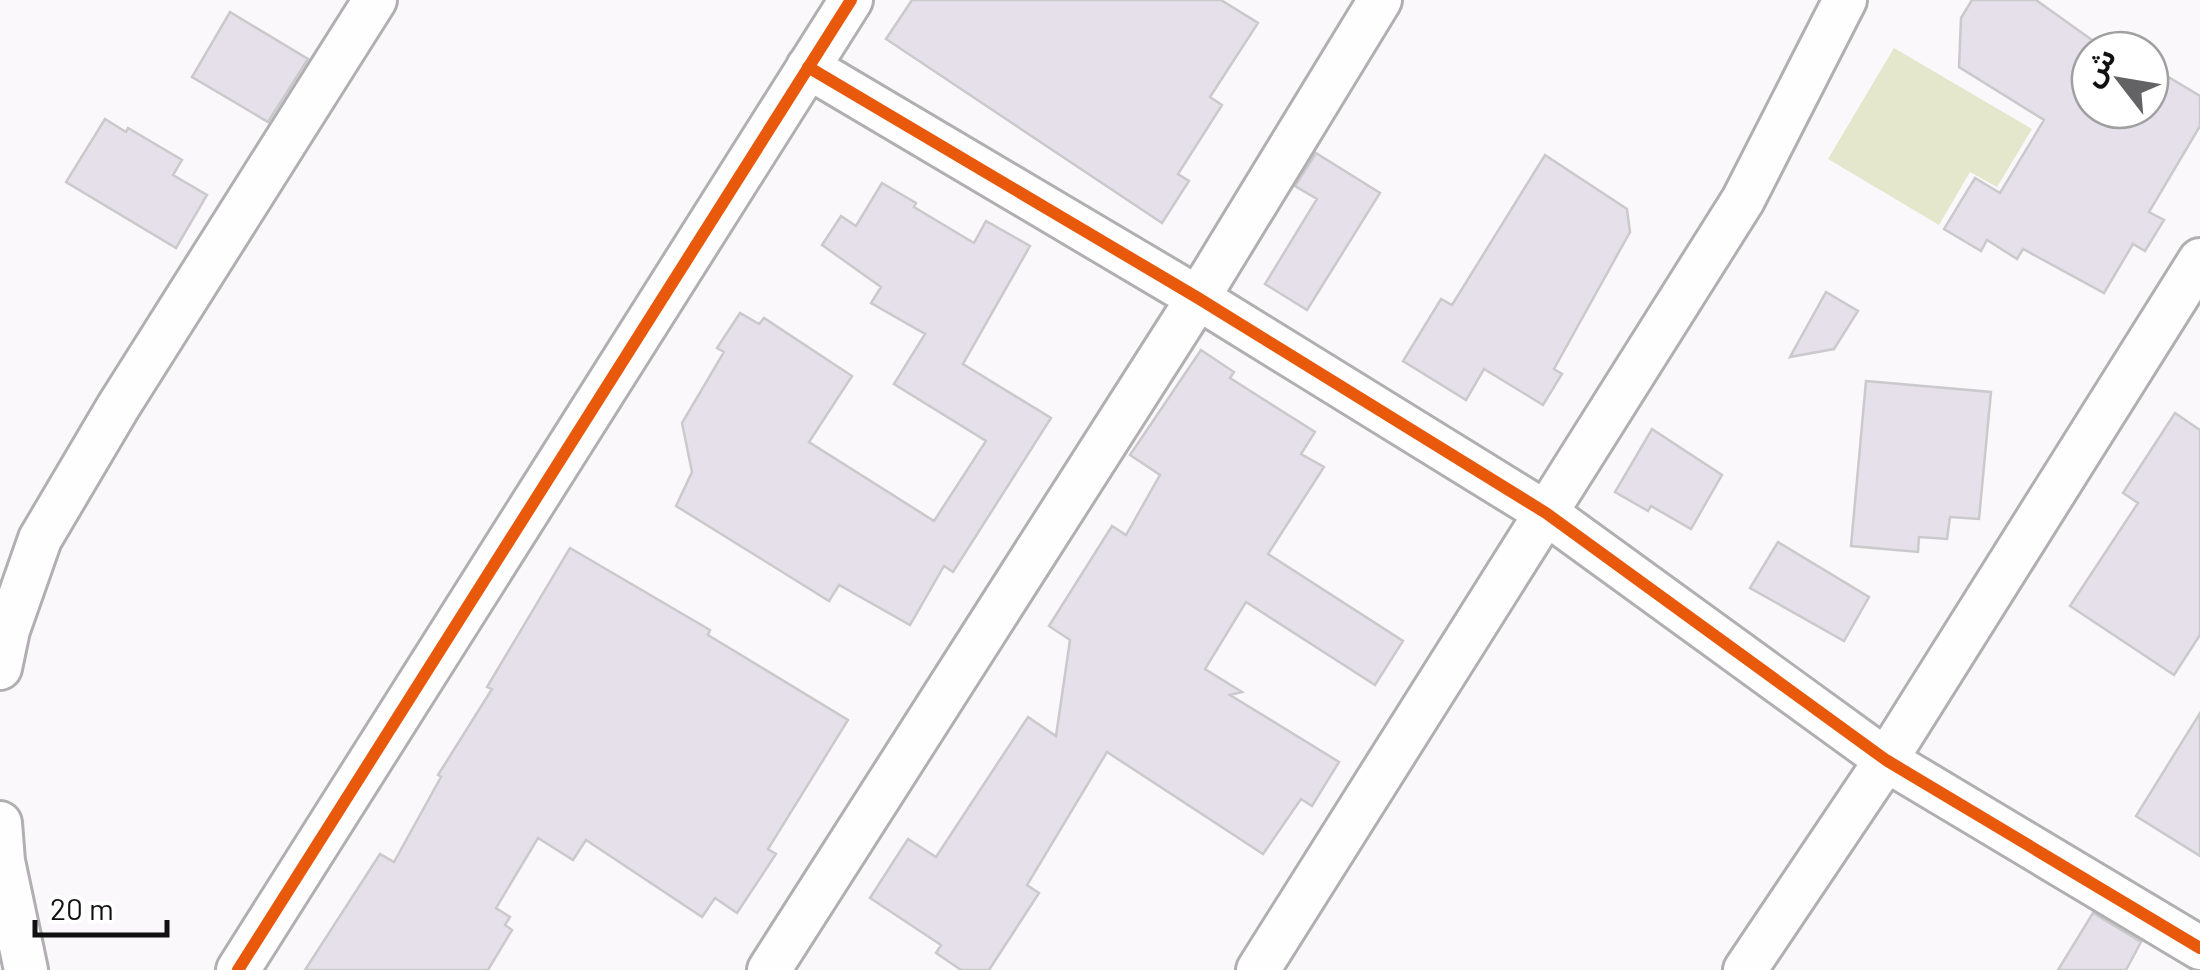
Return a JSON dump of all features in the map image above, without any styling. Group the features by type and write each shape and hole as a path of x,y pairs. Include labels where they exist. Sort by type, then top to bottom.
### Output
{"street":[{"path":"0,668 8,630 40,539 118,406 375,0"},
{"path":"238,970 850,0"},
{"path":"769,970 1198,298 1380,0"},
{"path":"1258,970 1743,200 1845,0"},
{"path":"808,67 1198,298 1546,514 1886,760 2200,948"},
{"path":"1745,970 1886,760 2200,260"},
{"path":"0,824 3,861 26,970"}],"green space":[{"path":"1894,48 2032,129 1997,187 1970,172 1939,225 1828,159"}],"building":[{"path":"912,0 1221,0 1258,23 1210,97 1222,105 1178,174 1189,181 1162,223 886,39"},
{"path":"1972,0 2036,0 2078,30 2070,30 2070,130 2170,130 2170,78 2200,96 2200,126 2149,212 2164,220 2145,251 2133,244 2104,293 2023,249 2017,259 1987,240 1981,251 1944,229 1975,178 2000,193 2044,120 1959,67 1961,18"},
{"path":"230,12 308,59 268,122 192,77"},
{"path":"105,119 182,160 173,175 207,195 176,248 66,182"},
{"path":"1316,153 1380,193 1307,310 1265,284 1317,199 1295,186"},
{"path":"1545,155 1627,209 1630,232 1554,369 1562,374 1543,405 1484,369 1466,400 1403,361 1441,299 1452,305"},
{"path":"882,183 974,243 986,221 1030,246 963,364 1051,418 953,572 944,566 910,625 839,585 829,601 676,506 692,472 682,423 724,352 717,348 740,313 759,324 764,318 852,376 809,442 934,521 986,441 894,384 925,334 871,303 881,287 822,245 841,216 856,226"},
{"path":"1826,292 1858,311 1834,349 1790,357"},
{"path":"1201,350 1234,372 1230,378 1315,432 1301,454 1324,467 1268,554 1403,641 1375,685 1246,602 1205,669 1242,692 1230,695 1339,762 1312,806 1301,799 1263,854 1107,752 1027,885 1039,893 989,970 961,970 936,953 941,945 870,898 908,839 936,857 1028,717 1056,736 1070,640 1049,626 1112,526 1126,535 1160,475 1130,455"},
{"path":"1866,381 1991,392 1979,519 1950,517 1947,539 1919,537 1918,552 1851,546"},
{"path":"2175,413 2200,430 2200,635 2174,675 2070,606 2138,503 2123,493"},
{"path":"1652,429 1722,475 1691,529 1651,506 1648,511 1615,492"},
{"path":"1778,542 1869,597 1844,641 1750,588"},
{"path":"570,548 710,630 708,635 848,720 768,849 776,854 737,913 715,898 702,917 586,840 573,860 538,838 496,908 510,917 505,925 512,930 488,970 305,970 380,854 394,862 441,777 438,775 492,689 487,687"},
{"path":"2200,713 2200,856 2136,816"},
{"path":"2093,913 2141,942 2126,970 2058,970"}],"cycle path":[{"path":"238,970 851,0"},
{"path":"808,67 1198,298 1546,513 1886,760 2200,948"}]}
